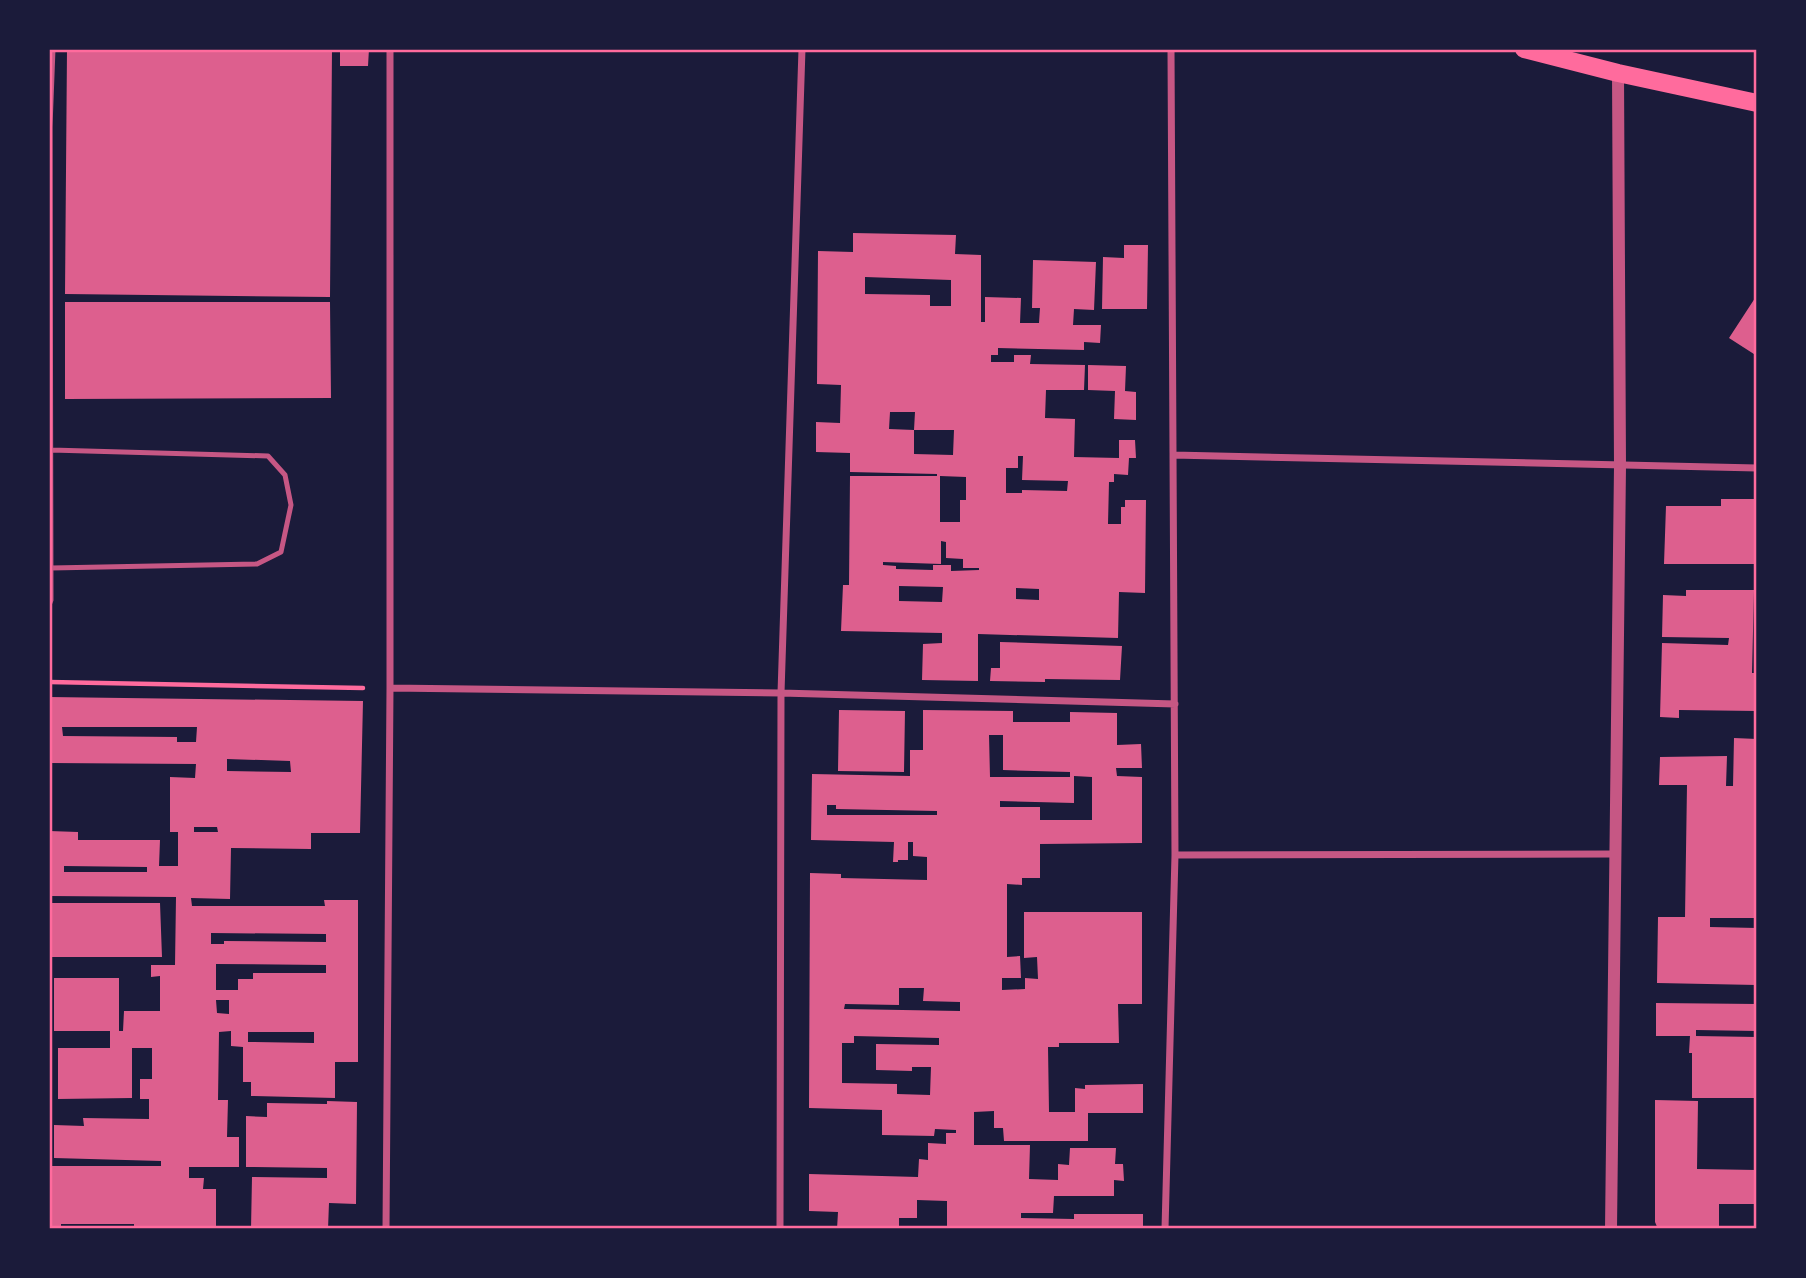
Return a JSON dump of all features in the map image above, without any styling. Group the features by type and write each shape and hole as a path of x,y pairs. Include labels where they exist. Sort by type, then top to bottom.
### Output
{"main road":[{"path":"1524,49 1618,73 1757,103"}],"street":[{"path":"386,1229 390,688 390,49"},
{"path":"780,1229 781,693 802,49"},
{"path":"1165,1229 1175,855 1171,49"},
{"path":"1611,1229 1620,466 1618,73"},
{"path":"1173,455 1757,468"},
{"path":"390,688 781,693 1175,704"},
{"path":"1175,855 1614,853"}],"lane":[{"path":"49,605 52,49"},
{"path":"51,450 268,456 285,475 291,505 282,551 257,564 51,568"}],"path":[{"path":"49,682 390,688"}],"building":[{"path":"67,49 332,49 330,297 65,294"},
{"path":"340,49 369,49 368,66 340,66"},
{"path":"853,233 956,235 955,254 981,255 981,322 985,322 985,297 1021,298 1020,323 1039,323 1040,308 1032,308 1033,260 1096,262 1094,310 1074,309 1073,325 1101,325 1100,343 1084,342 1084,350 998,348 998,355 991,355 991,362 1014,362 1014,355 1031,355 1030,364 1085,365 1084,390 1046,390 1045,418 1075,419 1074,457 1119,458 1119,440 1135,440 1136,458 1129,458 1128,475 1114,474 1114,482 1109,482 1108,524 1121,524 1121,507 1125,507 1125,500 1146,500 1145,593 1119,592 1118,638 978,634 978,681 922,680 923,644 942,643 942,633 841,631 843,585 849,585 850,476 937,476 850,472 850,453 816,452 816,422 840,423 841,385 817,384 818,251 853,252","holes":["865,277 951,280 951,306 930,306 930,295 865,294","890,412 915,412 914,430 889,429","914,430 954,430 953,455 914,454","1018,456 1023,456 1022,480 1068,481 1067,491 1022,490 1022,493 1006,493 1006,468 1018,468","940,476 966,477 966,500 960,500 960,522 940,522","941,541 946,542 946,558 963,559 963,568 979,570 951,571 951,565 933,565 933,570 896,569 896,566 883,565 883,562 941,564","899,586 943,587 942,602 899,601","1016,588 1039,589 1039,600 1016,599"]},
{"path":"1124,245 1148,245 1147,309 1102,309 1103,257 1124,258"},
{"path":"1757,295 1757,356 1729,338"},
{"path":"65,302 330,302 331,398 65,399"},
{"path":"1088,365 1126,366 1125,391 1136,392 1136,420 1114,419 1115,391 1088,390"},
{"path":"1721,499 1757,499 1757,564 1664,564 1666,506 1721,506"},
{"path":"1686,590 1754,590 1752,673 1757,673 1757,711 1679,710 1679,718 1660,717 1662,643 1728,645 1729,638 1662,637 1663,595 1686,596"},
{"path":"1000,642 1122,646 1120,680 990,681 991,668 1000,668"},
{"path":"49,697 363,701 360,833 311,833 311,849 231,848 230,899 191,898 192,906 325,906 324,900 358,900 358,1062 335,1062 335,1098 251,1096 251,1082 243,1082 243,1047 231,1046 231,1031 219,1032 218,1100 228,1100 227,1137 239,1137 239,1167 189,1167 189,1178 204,1178 203,1189 216,1189 216,1229 134,1229 134,1224 61,1224 61,1229 49,1229 49,1166 161,1166 161,1161 54,1158 54,1125 84,1126 83,1118 149,1119 149,1099 140,1099 140,1079 152,1079 152,1048 132,1048 132,1098 58,1099 58,1048 110,1048 110,1031 54,1031 54,978 119,978 119,1031 123,1031 124,1011 160,1011 160,976 151,977 151,965 175,965 176,897 49,896 49,831 78,832 78,840 160,840 159,866 178,866 178,832 170,832 170,777 195,778 196,764 49,763","holes":["62,727 197,727 196,742 177,742 177,737 63,736","227,759 290,761 291,772 227,771","194,827 217,827 218,832 194,832","64,866 147,867 147,872 64,872","211,933 326,934 326,942 224,941 224,944 211,944","216,964 326,965 326,973 253,973 253,979 238,979 238,990 216,990","216,1000 229,1000 229,1014 217,1013","248,1032 314,1032 314,1043 248,1042"]},
{"path":"839,710 905,711 904,772 838,771"},
{"path":"923,710 1013,711 1013,722 1070,722 1070,712 1117,713 1117,745 1141,744 1142,768 1116,768 1117,776 1142,777 1142,843 1040,844 1040,878 1022,878 1022,885 1007,884 1007,957 1020,956 1021,978 1002,978 1002,990 1025,989 1025,978 1038,979 1037,957 1024,958 1024,912 1142,912 1142,1004 1118,1004 1119,1043 1059,1043 1059,1047 1048,1047 1049,1112 1075,1112 1075,1088 1085,1089 1085,1085 1143,1084 1143,1113 1088,1113 1088,1141 1004,1141 1003,1128 994,1128 994,1111 974,1112 974,1145 1030,1145 1029,1179 1058,1180 1058,1164 1069,1165 1070,1148 1116,1148 1115,1164 1123,1164 1124,1181 1114,1180 1114,1196 1054,1196 1053,1213 1021,1213 1021,1218 1074,1219 1074,1214 1143,1214 1143,1229 947,1229 947,1201 917,1200 917,1218 899,1218 899,1229 837,1229 838,1212 809,1211 809,1174 918,1177 919,1159 928,1160 928,1143 946,1144 946,1133 956,1133 956,1130 935,1129 934,1136 882,1135 882,1110 809,1108 810,873 841,874 841,878 927,880 927,857 913,856 913,842 908,842 908,860 893,862 894,842 811,840 812,774 910,776 910,750 923,750","holes":["989,735 1003,735 1003,770 1070,772 1070,777 990,777","1074,776 1092,777 1092,820 1040,820 1040,807 1000,807 1000,801 1074,803","827,805 836,805 836,809 937,811 937,815 827,815","899,988 924,988 923,1001 960,1002 960,1011 844,1009 845,1004 899,1005","854,1036 939,1038 939,1045 876,1044 876,1070 912,1071 912,1067 931,1067 930,1095 897,1094 897,1084 842,1083 842,1043 854,1043"]},
{"path":"1734,738 1757,739 1757,918 1710,918 1710,927 1757,928 1757,985 1657,983 1658,917 1685,917 1687,785 1659,785 1660,757 1727,756 1726,786 1733,786"},
{"path":"49,903 160,903 162,957 49,957"},
{"path":"1656,1003 1757,1004 1757,1031 1696,1030 1696,1036 1757,1037 1757,1098 1692,1098 1690,1036 1656,1036"},
{"path":"1655,1100 1698,1101 1697,1169 1757,1170 1757,1204 1719,1204 1719,1229 1658,1229 1655,1222"},
{"path":"327,1101 357,1102 356,1204 329,1203 328,1229 251,1229 252,1177 327,1178 327,1168 246,1167 246,1116 267,1117 267,1103 327,1104"}]}
